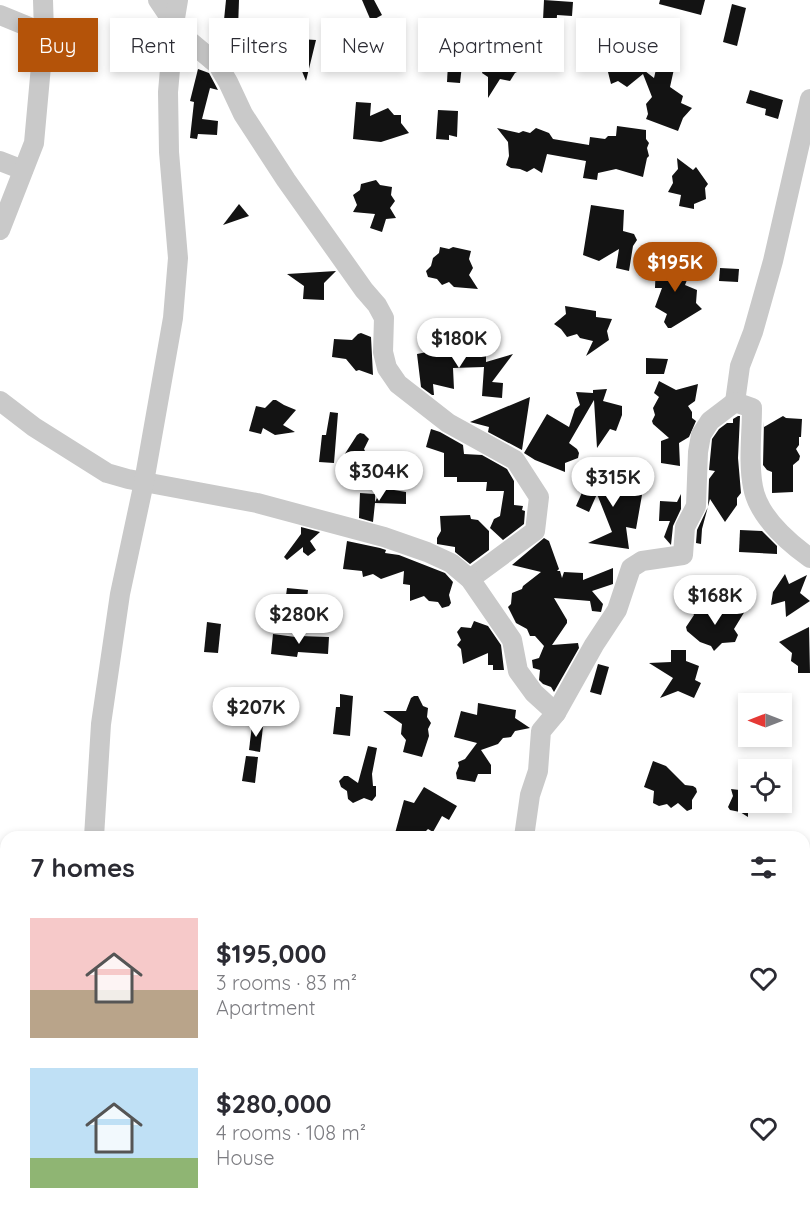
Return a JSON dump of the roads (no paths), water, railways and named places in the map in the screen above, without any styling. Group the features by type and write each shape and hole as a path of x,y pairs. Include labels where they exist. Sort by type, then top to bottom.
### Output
{"street":[{"path":"44,0 44,18"},
{"path":"158,0 170,18"},
{"path":"175,18 178,0"},
{"path":"0,15 18,22"},
{"path":"197,47 218,65 243,114 286,180 377,305 384,318 383,352 387,368 398,384 448,423 515,460 539,497 535,531 470,579"},
{"path":"0,230 34,143 40,72"},
{"path":"94,831 101,724 120,594 144,482 173,318 178,258 169,152 170,72"},
{"path":"525,831 530,795 538,771 541,731 556,713 594,645 617,610 631,568 642,561 683,555 685,527 696,506 701,435 710,421 735,402 740,366 753,332 772,261 810,99"},
{"path":"0,161 23,170"},
{"path":"0,401 34,427 107,472 144,482 257,503 384,537 451,563 470,579 512,640 519,671 534,693 556,713"},
{"path":"735,402 752,408 753,488 760,507 773,525 796,548 810,558"}]}
